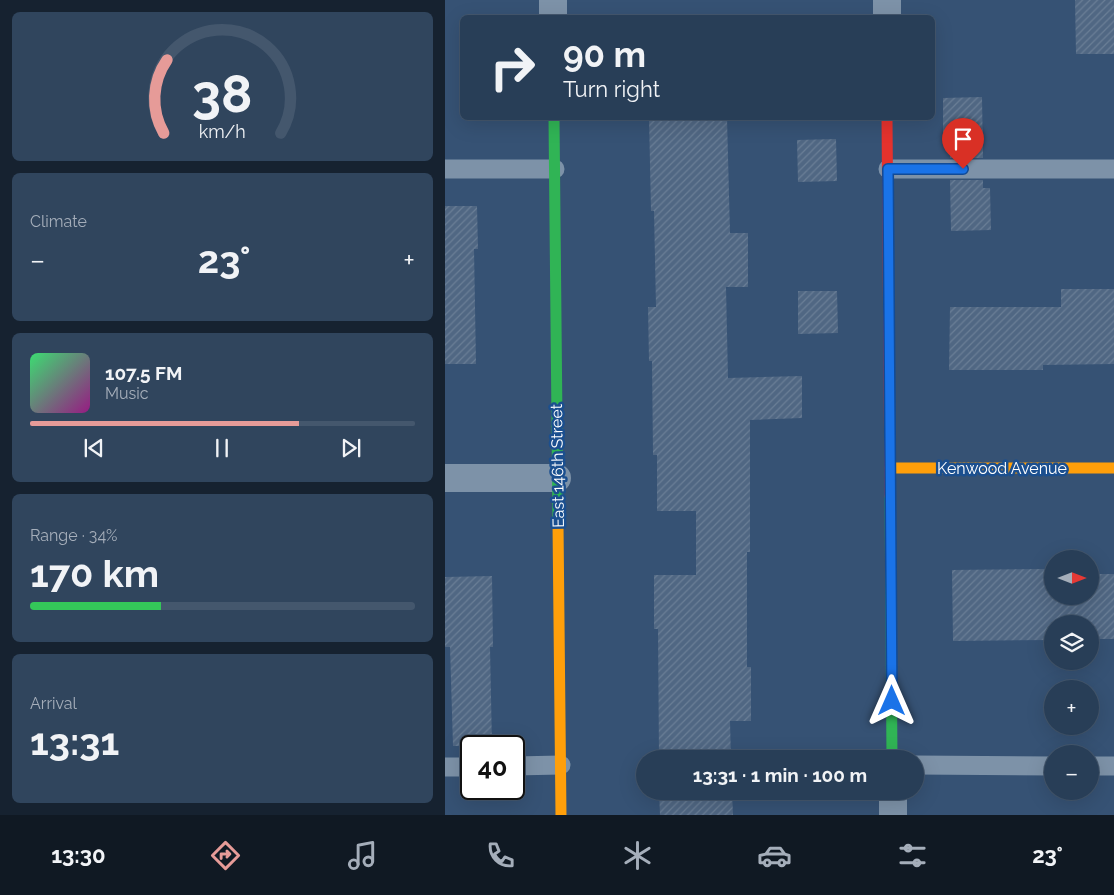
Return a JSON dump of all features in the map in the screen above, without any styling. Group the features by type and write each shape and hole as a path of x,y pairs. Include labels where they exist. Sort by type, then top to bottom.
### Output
{"street":[{"path":"553,0 553,15"},
{"path":"887,0 887,15"},
{"name":"East 146th Street","path":"554,120 561,815"},
{"path":"887,120 892,750"},
{"name":"Kenwood Avenue","path":"890,468 1114,468"},
{"path":"445,478 557,478"},
{"path":"893,800 893,815"}],"lane":[{"path":"445,169 555,169"},
{"path":"888,169 1114,169"},
{"path":"525,766 561,765"},
{"path":"924,766 1044,766"},
{"path":"1099,766 1114,766"},
{"path":"445,767 460,767"}],"building":[{"path":"1075,0 1114,0 1114,54 1076,54"},
{"path":"982,97 983,158 950,158 950,140 943,140 943,98"},
{"path":"649,120 727,120 730,233 748,233 748,287 726,287 728,378 802,376 802,418 750,420 750,552 747,552 747,667 751,667 751,721 730,721 731,750 659,750 658,629 654,629 654,575 696,575 696,511 657,511 657,455 653,455 652,361 649,361 648,307 656,307 654,211 651,211"},
{"path":"836,139 837,181 798,182 797,140"},
{"path":"950,180 983,180 983,188 990,188 991,230 951,231"},
{"path":"445,206 477,206 478,249 474,249 476,364 445,364"},
{"path":"1061,289 1114,289 1114,364 1043,365 1043,370 949,370 950,307 1061,307"},
{"path":"798,291 837,291 838,333 798,334"},
{"path":"1044,569 1044,605 1099,605 1099,574 1114,574 1114,639 1099,639 1099,615 1044,615 1044,640 953,641 952,570"},
{"path":"492,576 493,647 490,647 492,735 460,735 460,746 453,746 450,647 445,647 445,577"},
{"path":"659,800 732,800 733,815 660,815"}],"traffic: fast":[{"path":"554,120 558,524"},
{"path":"890,496 892,750"}],"traffic: slow":[{"path":"890,468 1114,468"},
{"path":"558,524 561,815"}],"traffic: jam":[{"path":"887,120 890,496"}],"route":[{"path":"892,701 888,169 963,169"}]}
